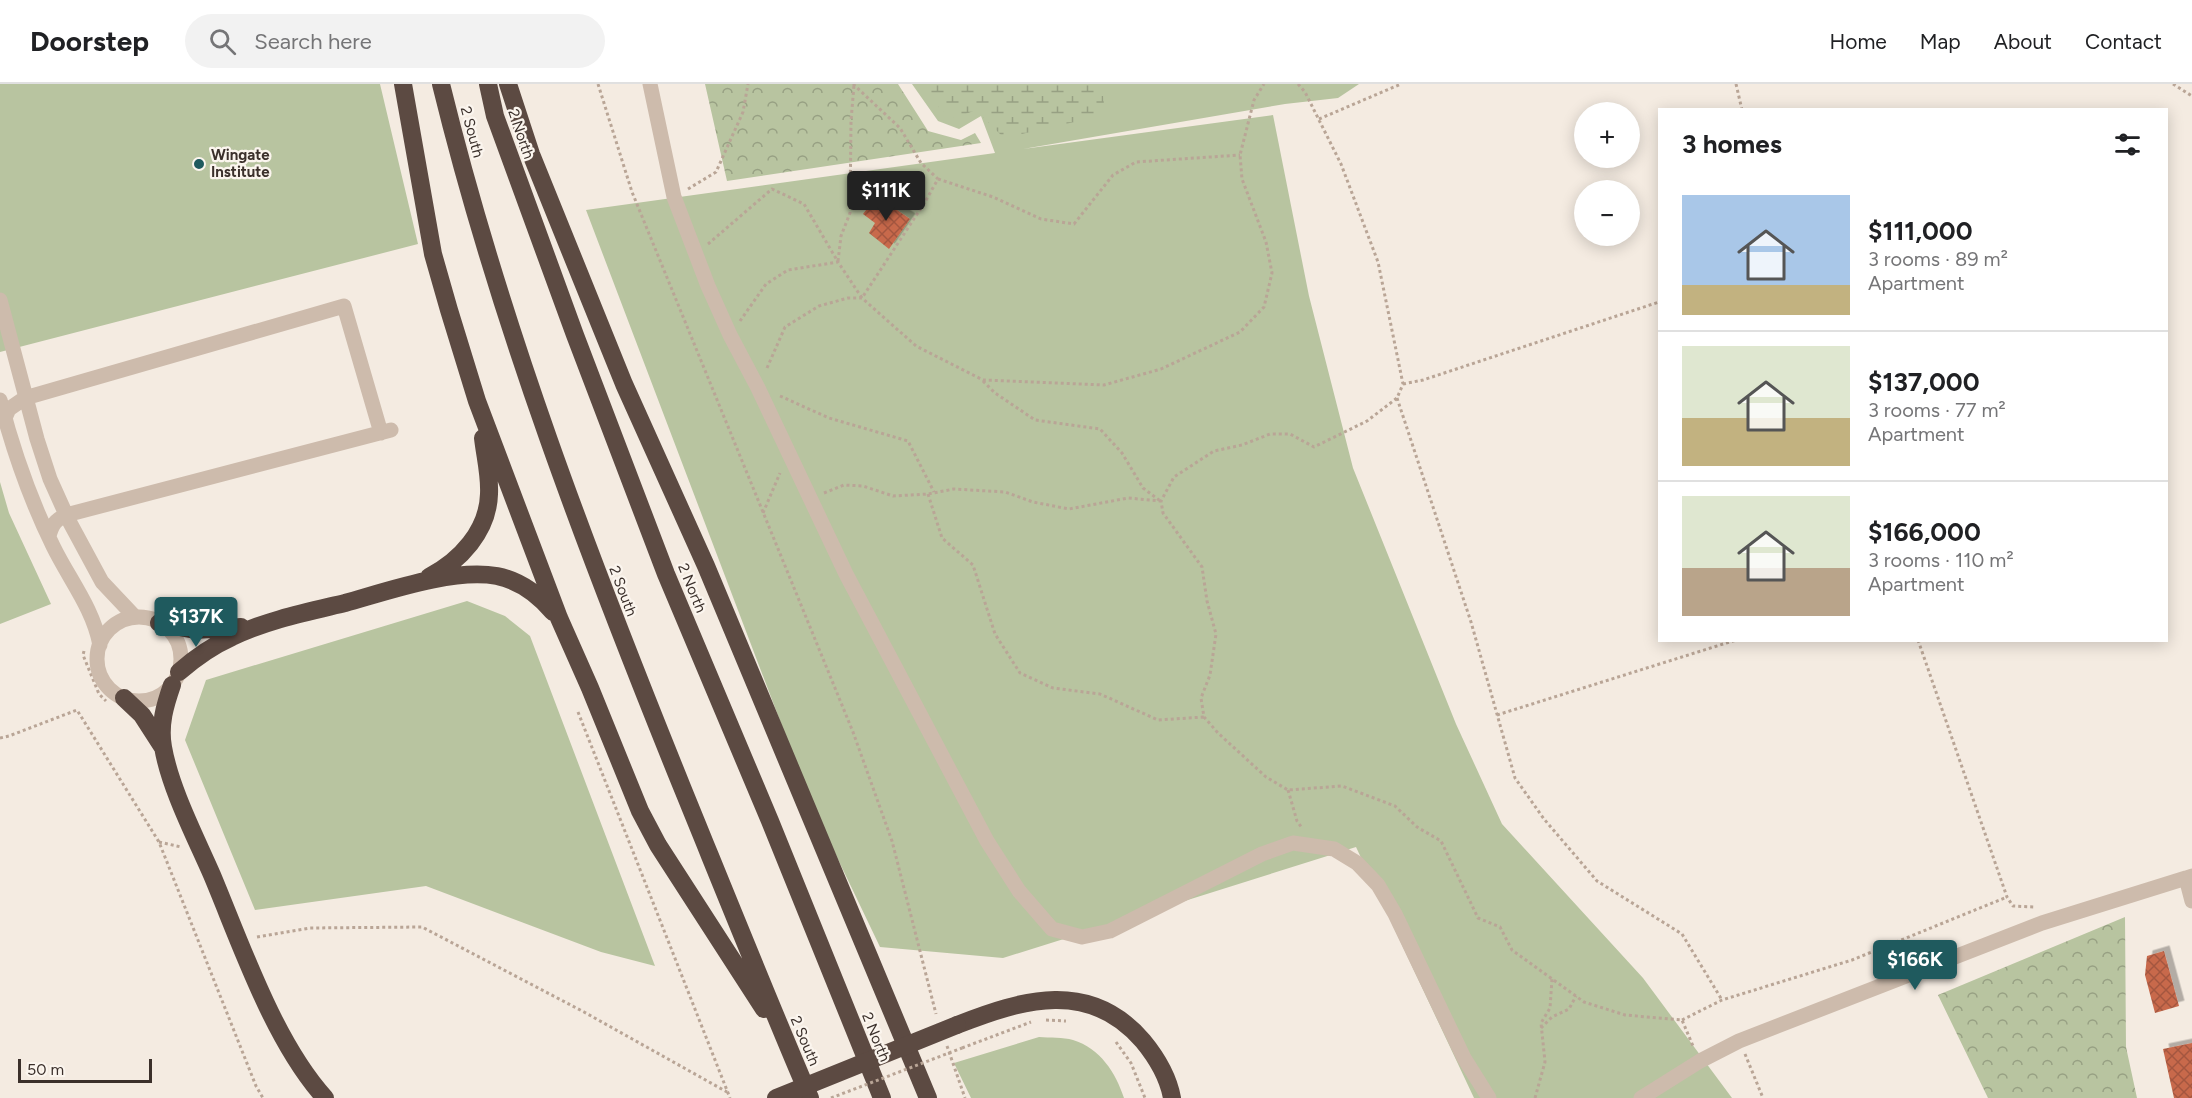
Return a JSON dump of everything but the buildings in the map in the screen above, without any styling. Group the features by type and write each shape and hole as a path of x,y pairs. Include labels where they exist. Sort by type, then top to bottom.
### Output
{"highway":[{"path":"403,84 433,254 477,400 559,618 636,801 658,844 787,1046"},
{"name":"2 South","path":"441,84 455,141 523,369 592,563 810,1098"},
{"name":"2 North","path":"488,84 495,116 666,574 770,821 882,1098"},
{"path":"508,84 531,154 624,384 710,576 928,1098"},
{"path":"415,584 452,562 466,549 481,527 489,495 477,400"},
{"path":"159,622 195,630 263,624 415,584 456,576 496,576 517,582 531,590 559,618"},
{"path":"163,747 164,709 176,679 214,645 263,624"},
{"path":"123,698 142,715 163,747 181,804 281,1032 324,1098"},
{"path":"776,1098 1010,1006 1059,999 1103,1009 1120,1019 1154,1053 1164,1072 1172,1098"}],"street":[{"path":"650,84 674,198 730,335 758,388 846,574 987,841 1019,891 1052,929 1082,937 1110,931 1262,854 1293,843 1334,849 1357,863 1378,885 1395,914 1464,1058 1490,1098"},
{"path":"0,300 47,469 66,515 102,582 135,617"},
{"path":"5,418 9,409 26,398 344,306 386,431 66,515 56,519 49,536"},
{"path":"0,400 29,492 49,536 88,609 100,645"},
{"path":"135,617 159,622 172,633 179,645 181,659 176,679 162,694 150,700 137,701 123,698 103,681 98,668 97,654 100,645 110,629 121,621 135,617"},
{"path":"1641,1098 1700,1061 1739,1041 2043,923 2189,877 2192,901"}],"path":[{"path":"598,84 632,192 853,732 892,841 936,1016"},
{"path":"674,198 716,172 743,112 748,84"},
{"path":"853,84 900,128 921,163 938,179 993,197 1041,219 1074,224 1113,175 1136,162 1240,155"},
{"path":"838,262 841,236 850,213 853,84"},
{"path":"983,380 1104,385 1161,369 1240,332 1264,307 1272,273 1266,242 1242,179 1240,155 1254,100 1264,84"},
{"path":"1298,84 1305,92 1341,164 1378,262 1403,384 1397,399 1367,421 1314,447 1290,434 1269,434 1242,445 1214,451 1173,477 1161,501 1163,513 1202,567 1207,601 1216,634 1210,675 1201,698 1204,717 1266,777 1288,790 1342,786 1395,806 1417,827 1441,841 1478,918 1500,927 1512,950 1584,1002 1625,1015 1682,1020 1722,1000 1852,960 2007,897"},
{"path":"1319,119 1401,84"},
{"path":"1736,84 1742,108"},
{"path":"2173,84 2192,96"},
{"path":"862,298 938,179"},
{"path":"696,254 772,189 804,204 862,298 916,346 983,380 995,393 1035,420 1100,429 1122,453 1143,488 1161,501"},
{"path":"730,335 766,284 788,270 838,262"},
{"path":"862,298 848,298 819,306 785,327 758,388 829,418 908,441 934,492"},
{"path":"1403,384 1423,380 1658,302"},
{"path":"1397,399 1471,622 1515,778 1544,819 1597,881 1682,934 1722,1000"},
{"path":"763,513 788,452"},
{"path":"810,499 844,485 863,486 893,496 928,494 954,489 1005,492 1033,502 1069,509 1128,498 1161,501"},
{"path":"928,494 942,538 974,565 995,634 1020,673 1053,688 1100,694 1158,720 1204,717"},
{"path":"1497,715 1730,642"},
{"path":"1919,642 2007,897 2013,906 2034,907 2043,923"},
{"path":"575,703 730,1098"},
{"path":"0,738 77,710 159,842 256,1086 263,1098"},
{"path":"1288,790 1297,821 1314,845"},
{"path":"159,842 190,849"},
{"path":"240,941 310,928 422,927 584,1012 728,1093"},
{"path":"1535,1098 1545,1062 1541,1023 1550,1008 1552,979"},
{"path":"1541,1028 1552,1017 1569,1009 1576,996"},
{"path":"831,1098 1035,1020 1068,1021"},
{"path":"1682,1020 1700,1061"},
{"path":"950,1031 965,1098"},
{"path":"1113,1038 1131,1063 1146,1098"},
{"path":"1739,1041 1763,1098"}],"green space":[{"name":"Wingate Institute","path":"0,84 380,84 418,244 0,352"},
{"path":"705,84 898,84 928,131 961,140 975,133 981,143 727,181"},
{"path":"912,84 1359,84 1338,98 1285,104 1023,149 1273,115 1309,296 1353,468 1456,724 1502,824 1643,978 1732,1098 1474,1098 1356,847 1003,958 880,947 812,805 586,210 995,153 981,116 959,129 938,121"},
{"path":"923,84 1102,84 1105,115 1004,138 976,110 955,118 940,109"},
{"path":"0,482 9,513 51,604 0,624"},
{"path":"467,601 505,616 530,636 655,966 601,952 426,886 255,910 185,740 206,680"},
{"path":"2125,917 2126,1047 2137,1098 1988,1098 1938,995"},
{"path":"1039,1037 1069,1039 1091,1049 1106,1063 1124,1098 971,1098 954,1063"}],"place":[{"name":"Wingate Institute","path":"199,164"}]}
